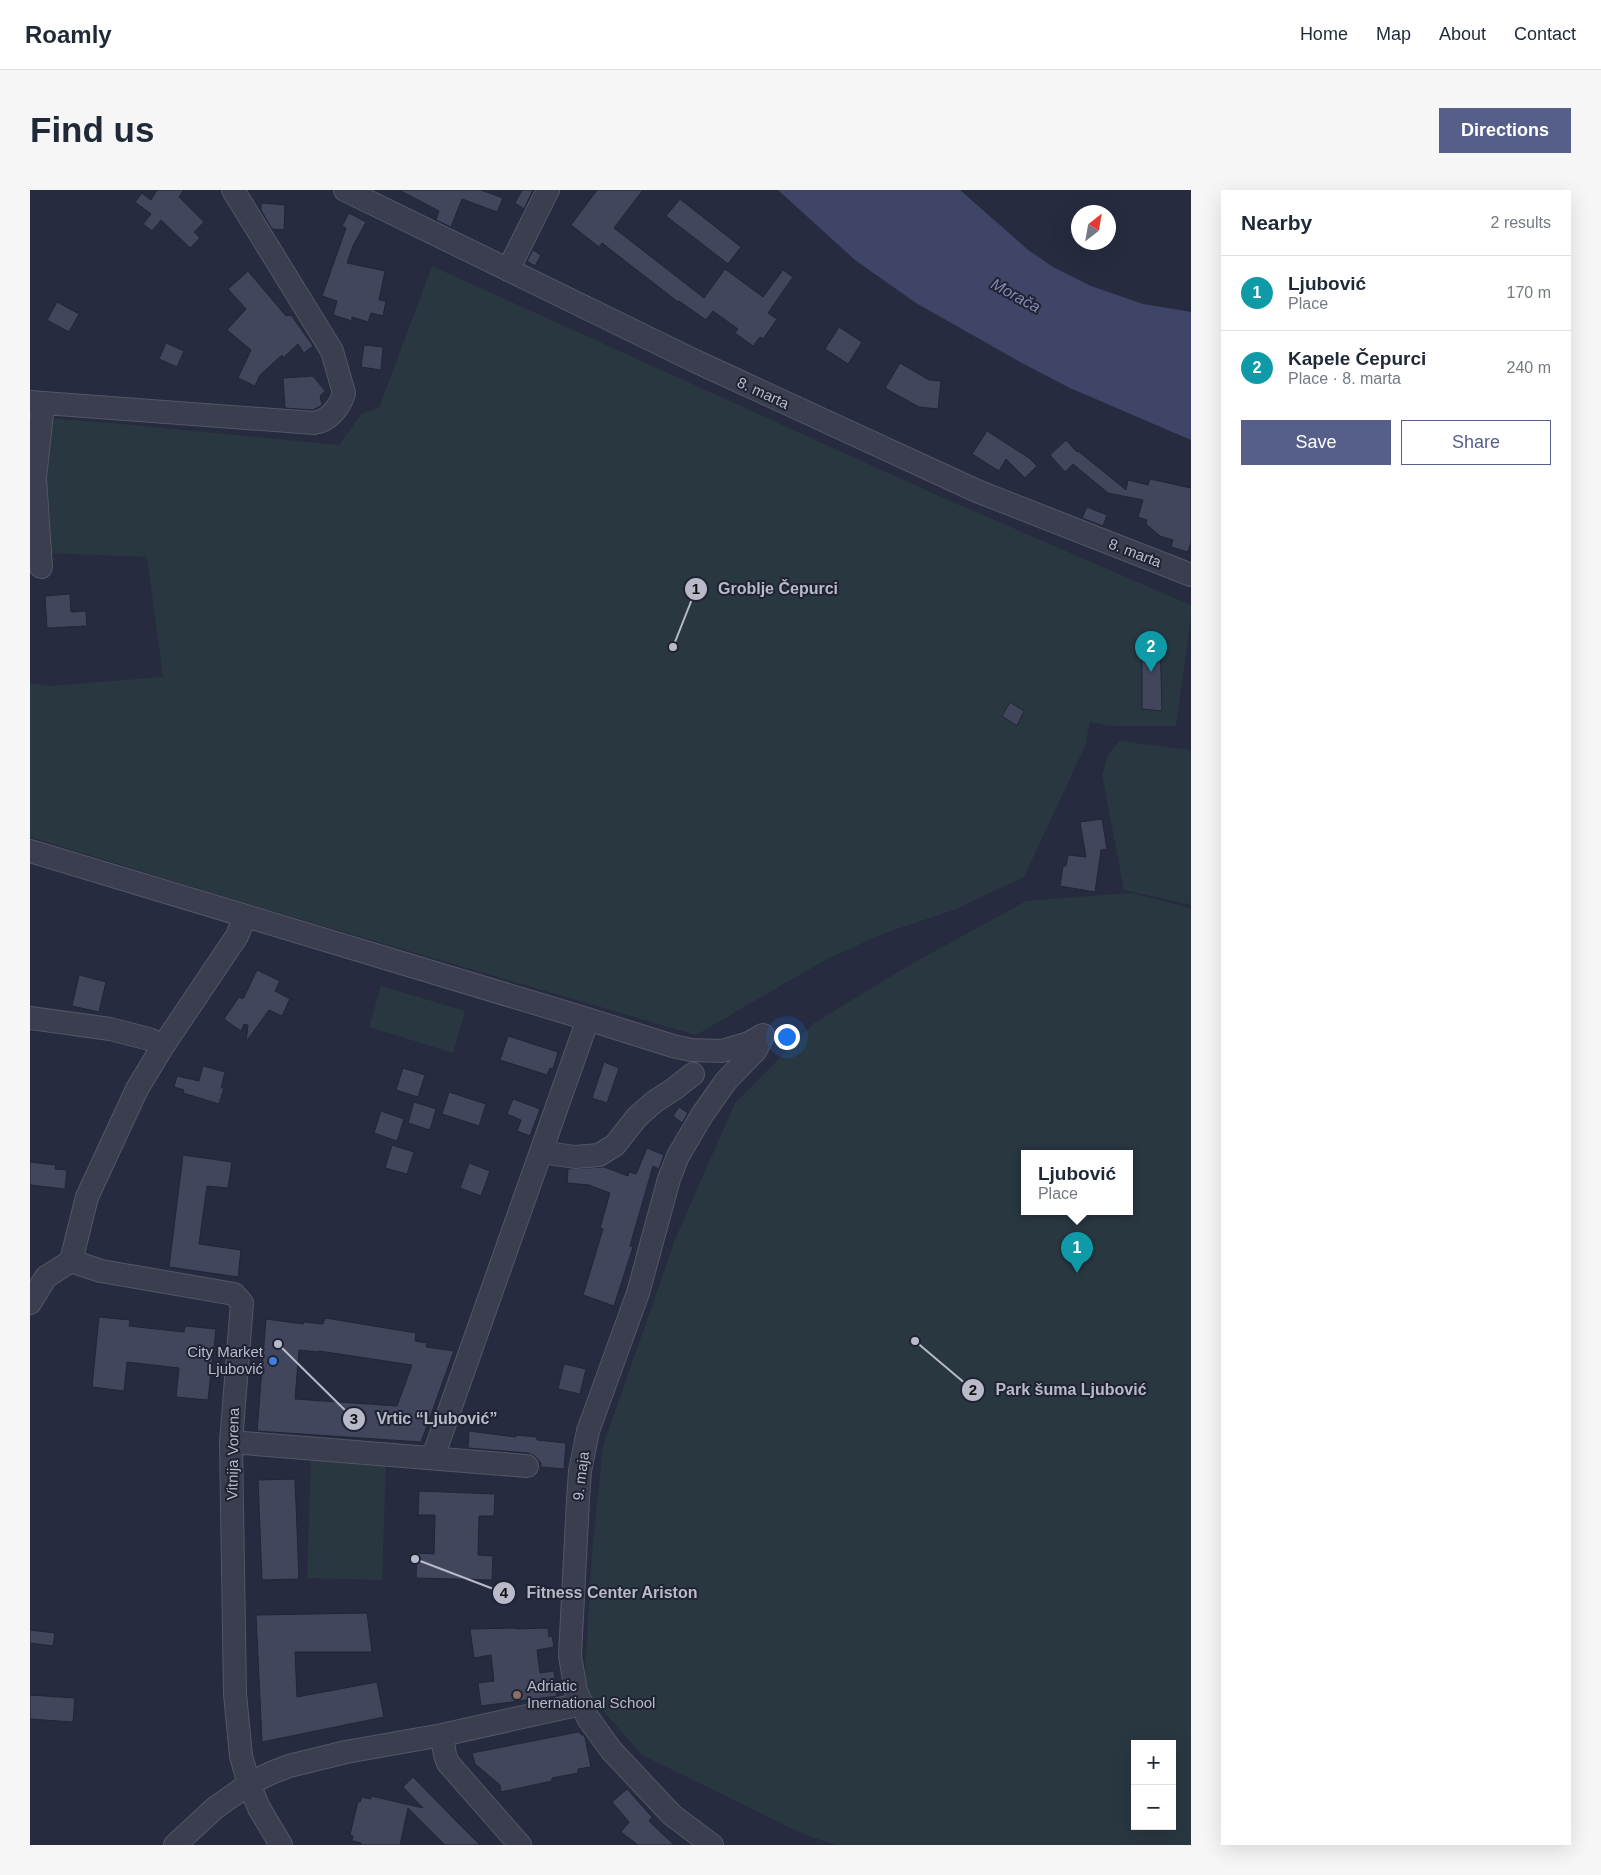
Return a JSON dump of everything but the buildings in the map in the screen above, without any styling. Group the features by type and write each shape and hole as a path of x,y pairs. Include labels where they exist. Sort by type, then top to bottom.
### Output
{"street":[{"path":"41,567 35,478 36,403 314,423 323,422 330,417 344,393 332,352 233,190"},
{"name":"8. marta","path":"345,190 695,361 977,491 1191,575"},
{"path":"508,270 548,190"},
{"path":"30,851 673,1046 705,1051 720,1068 726,1081"},
{"path":"30,1303 46,1277 71,1261 87,1197 138,1089 163,1046 237,936 245,916"},
{"path":"30,1018 110,1029 148,1038 163,1046"},
{"path":"433,1457 588,1019"},
{"name":"9. maja","path":"705,1051 734,1048 749,1043 762,1035 756,1050 726,1081 702,1115 689,1136 669,1179 638,1293 588,1431 580,1472 570,1656 576,1691 581,1704 599,1734 651,1794 680,1822 712,1845"},
{"path":"541,1152 575,1157 599,1155 615,1145 637,1116 693,1074"},
{"name":"Vitnija Vorena","path":"71,1261 101,1271 234,1294 240,1299 243,1310 231,1442 235,1694 241,1756 249,1784 259,1808 281,1845"},
{"path":"231,1442 527,1466"},
{"path":"176,1845 215,1808 249,1784 271,1773 316,1759 442,1735 581,1704"},
{"path":"442,1735 448,1763 520,1845"}],"shaded area":[{"path":"432,266 950,501 1191,605 1176,726 1114,726 1090,722 1085,746 1024,877 954,910 885,933 827,959 696,1035 265,909 30,837 30,683 49,686 163,677 147,557 48,553 45,508 47,418 339,445 362,413 379,408"},
{"path":"1119,741 1191,750 1191,905 1124,890 1102,775 1108,755"},
{"path":"1131,893 1191,908 1191,1845 836,1845 803,1834 642,1755 584,1689 592,1554 603,1446 676,1237 735,1103 814,1023 908,966 1026,901"},
{"path":"381,986 465,1011 453,1053 369,1027"},
{"path":"311,1460 386,1463 382,1580 307,1578"}],"water":[{"name":"Morača","path":"778,190 960,190 1027,249 1053,267 1091,286 1143,304 1191,312 1191,440 1070,388 916,303 855,260"}],"place":[{"name":"Groblje Čepurci","path":"673,647"},
{"name":"Kapele Čepurci","path":"1151,672"},
{"name":"Ljubović","path":"1077,1273"},
{"name":"Park šuma Ljubović","path":"915,1341"},
{"name":"Vrtic “Ljubović”","path":"278,1344"},
{"name":"City Market Ljubović","path":"273,1361"},
{"name":"Fitness Center Ariston","path":"415,1559"},
{"name":"Adriatic Inernational School","path":"517,1695"}]}
